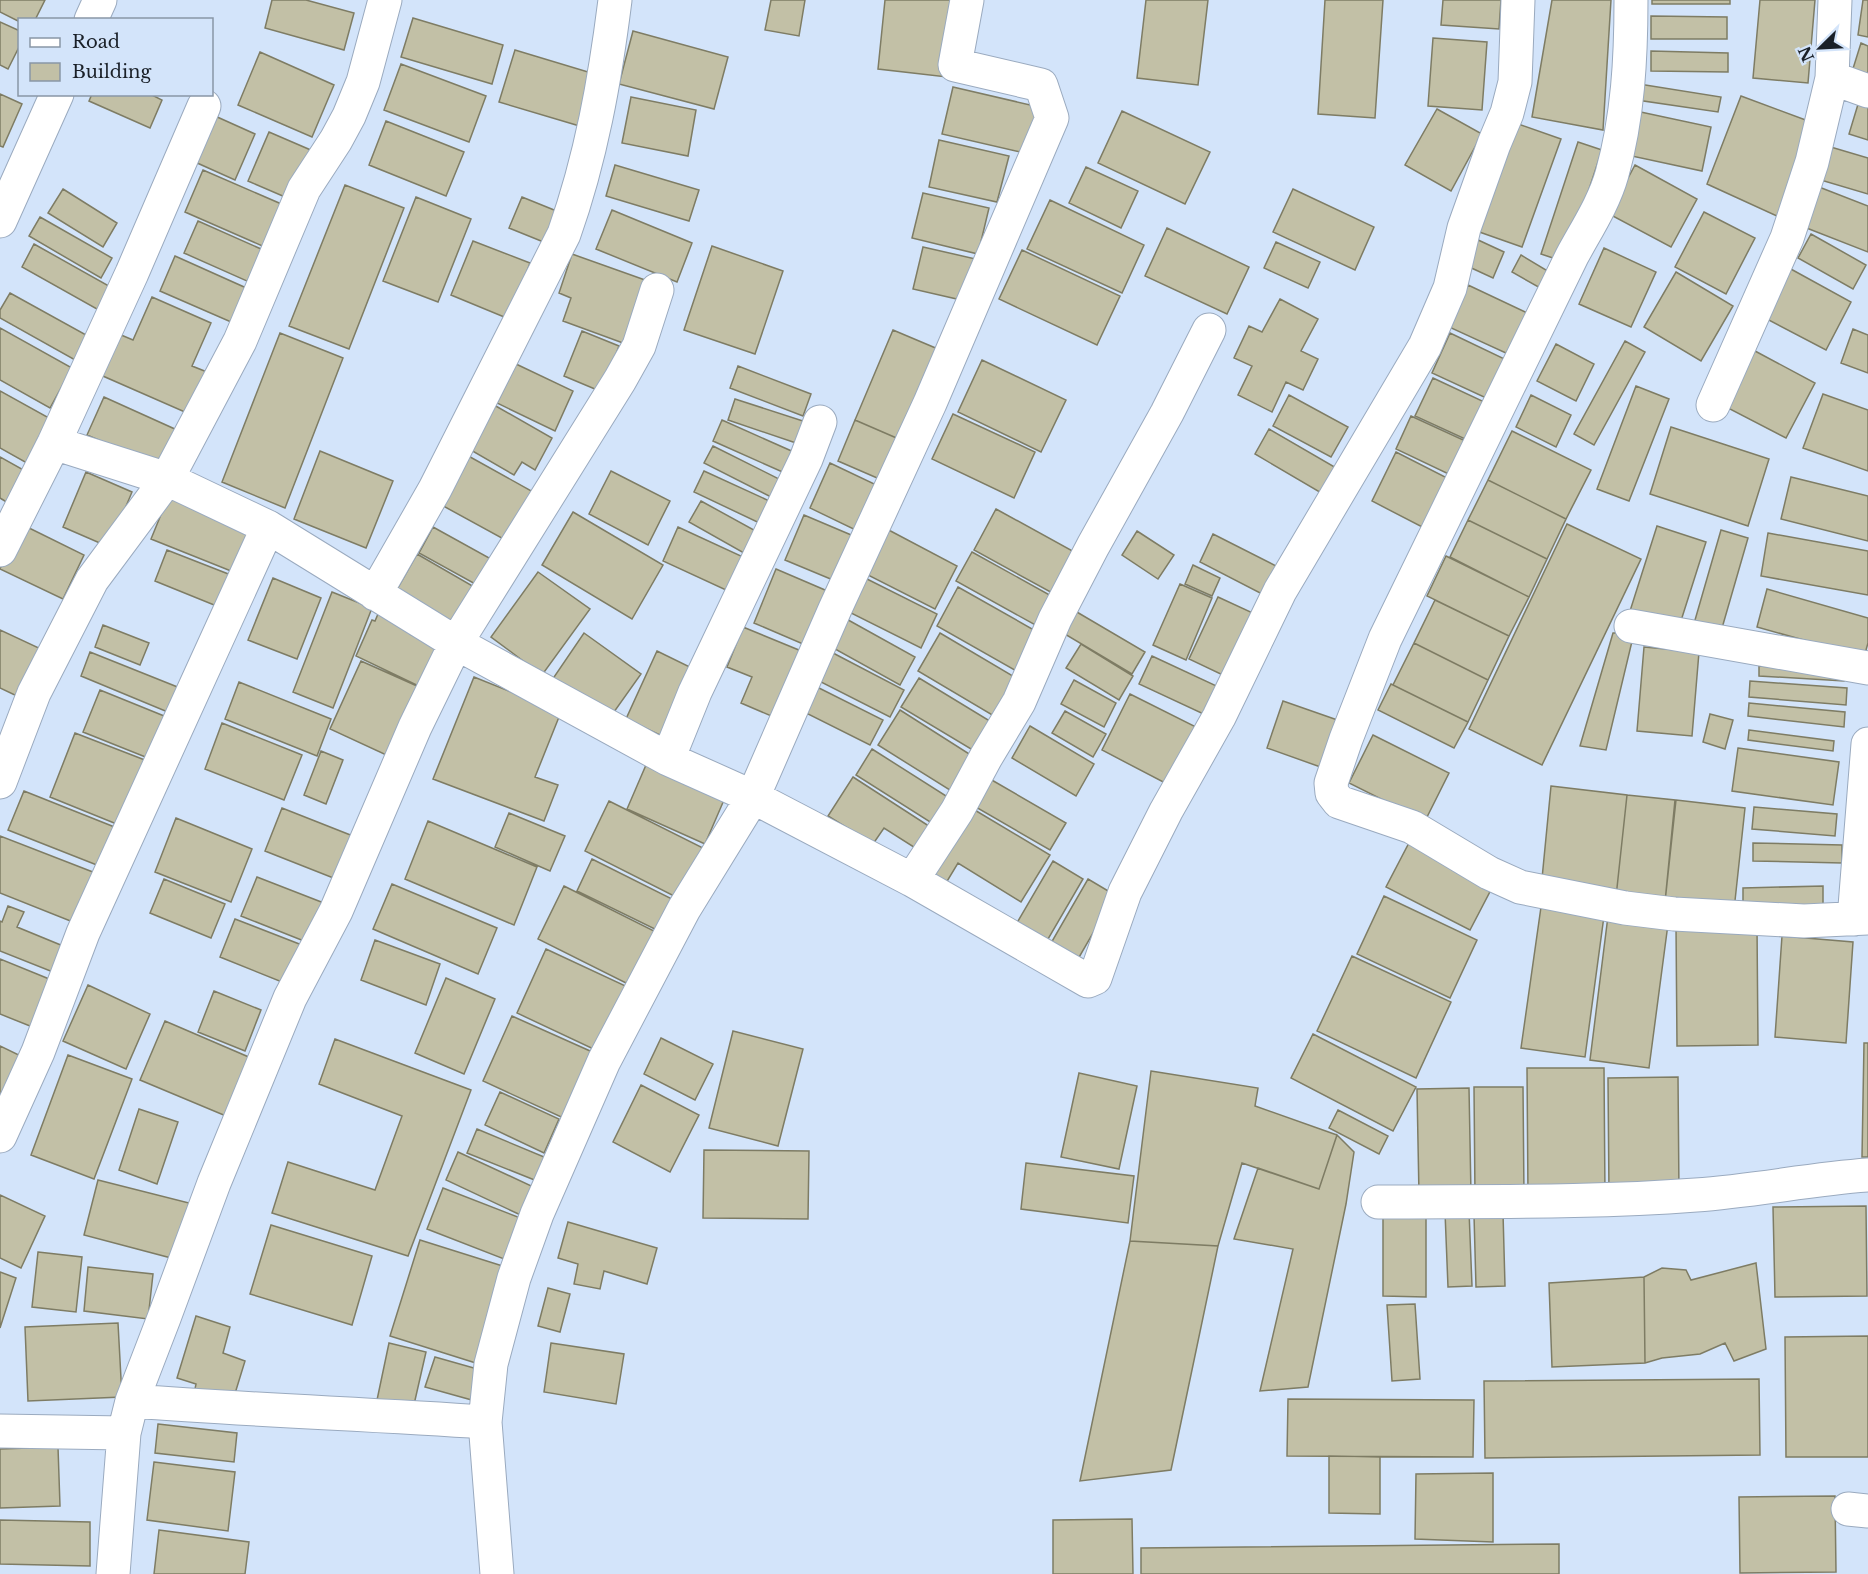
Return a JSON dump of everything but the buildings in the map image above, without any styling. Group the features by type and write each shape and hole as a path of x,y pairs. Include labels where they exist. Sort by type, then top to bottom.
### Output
{"street":[{"path":"92,18 100,0"},
{"path":"0,782 34,693 92,580 167,479 240,341 304,189 349,116 363,82 385,0"},
{"path":"375,594 435,489 564,234 578,196 605,79 615,0"},
{"path":"497,1574 485,1422 491,1364 514,1278 537,1214 603,1061 684,909 753,797 844,589 930,403 1052,118 1041,84 955,65 967,0"},
{"path":"54,443 167,479 268,527 456,643 668,759 753,797 912,880 1088,981 1095,978 1125,892 1166,811 1219,717 1280,591 1425,346 1439,315 1450,288 1464,228 1507,113 1515,82 1518,0"},
{"path":"1631,0 1631,39 1624,120 1612,175 1385,639 1346,739 1331,783 1332,793 1339,802 1412,827 1489,873 1520,887 1625,909 1674,914 1778,920 1861,919 1868,744"},
{"path":"1713,405 1787,238 1812,162 1832,78 1835,0"},
{"path":"1832,78 1868,90"},
{"path":"0,221 56,96"},
{"path":"0,550 54,443 132,273 204,106"},
{"path":"113,1574 124,1433 132,1401 214,1183 290,998 336,911 416,727 456,643 620,380 639,346 657,290"},
{"path":"912,880 957,811 986,757 1020,702 1055,619 1167,414 1209,330"},
{"path":"668,759 695,692 772,534 820,422"},
{"path":"0,1136 38,1052 83,933 268,527"},
{"path":"1631,626 1868,668"},
{"path":"1378,1202 1658,1198 1868,1175"},
{"path":"132,1401 485,1422"},
{"path":"0,1431 124,1433"}]}
